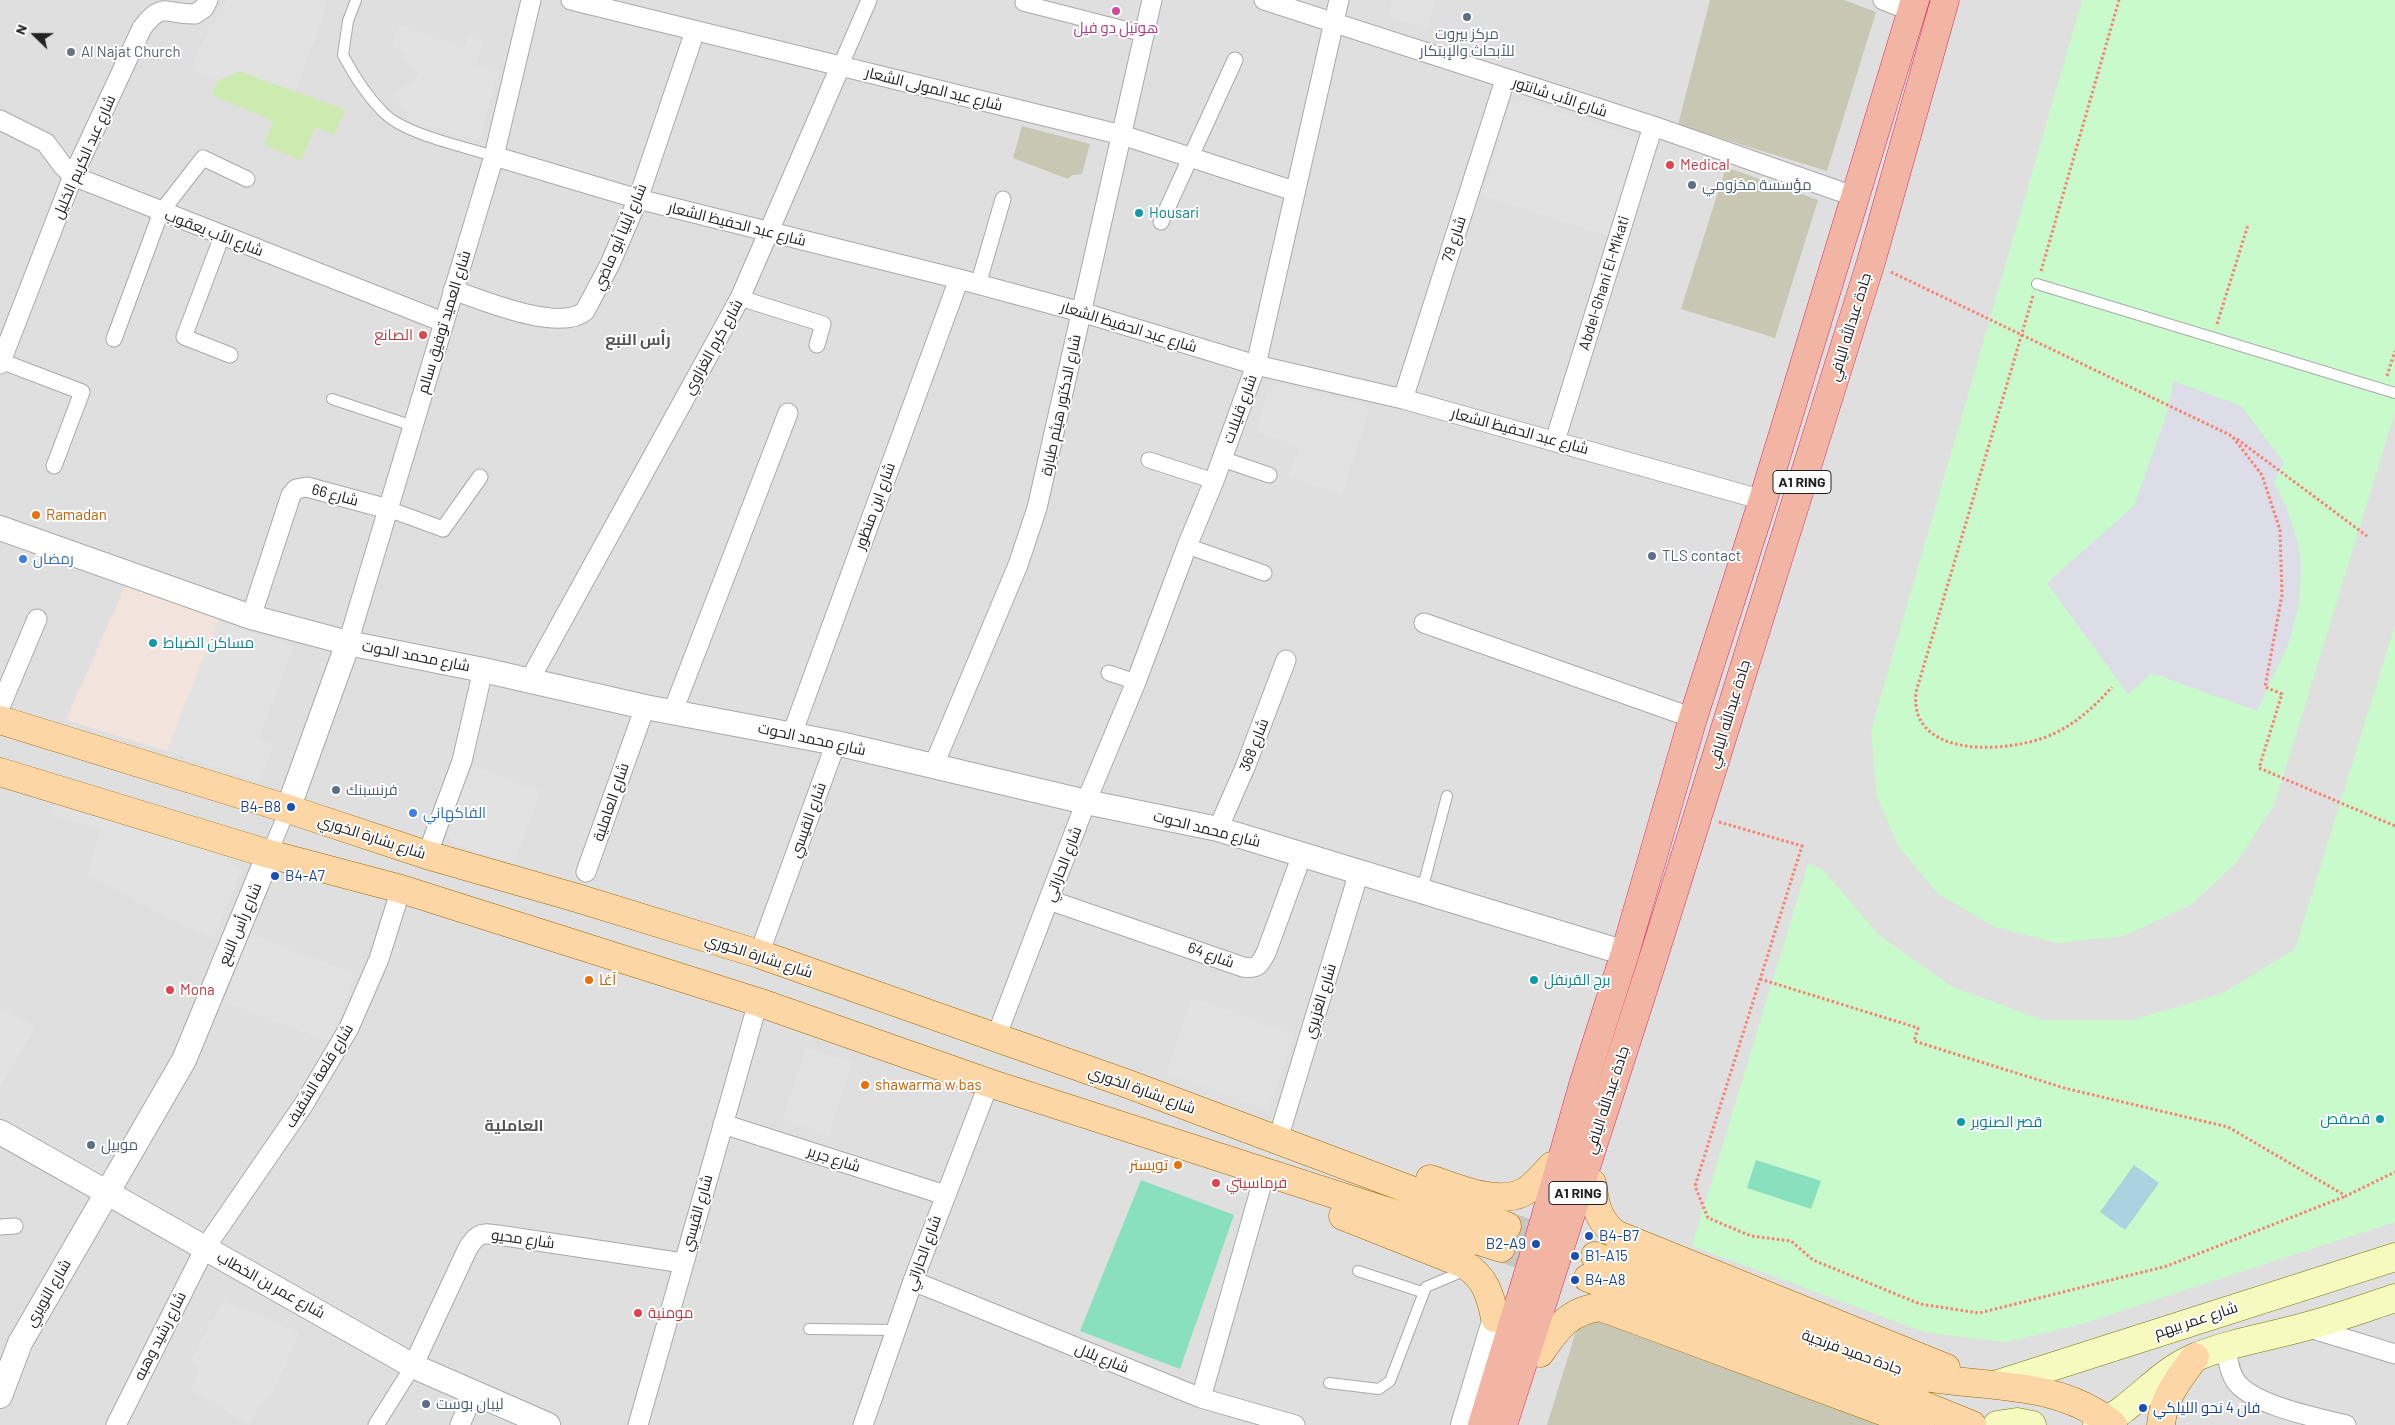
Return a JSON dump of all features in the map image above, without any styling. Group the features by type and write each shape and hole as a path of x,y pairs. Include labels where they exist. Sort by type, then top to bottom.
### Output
{"highway":[{"name":"جادة عبدالله اليافي","path":"1504,1425 1652,962 1871,262 1945,0"},
{"name":"جادة عبدالله اليافي","path":"1482,1425 1544,1222 1583,1085 1625,953 1693,718 1763,500 1913,6"},
{"path":"1540,1354 1592,1183 1652,962"},
{"path":"1495,1318 1583,1085"}],"main road":[{"name":"شارع بشارة الخوري","path":"0,720 288,809 427,855 577,898 759,954 1128,1084 1504,1237 1096,1118 989,1083 758,1002 401,889 269,854 0,772"},
{"path":"1128,1084 1164,1089 1281,1130 1441,1182 1494,1196 1509,1198 1526,1192 1552,1166"},
{"path":"1096,1118 1157,1148 1353,1219 1471,1268 1486,1285 1495,1318"},
{"path":"1592,1183 1596,1208 1600,1218 1616,1234 1989,1383"},
{"name":"شارع عمر بيهم","path":"1989,1383 2395,1257"},
{"name":"جادة حميد فرنجية","path":"1972,1425 1592,1267 1914,1375 1950,1382 1989,1383 2050,1394 2078,1404 2106,1424"},
{"path":"2282,1293 2306,1327"},
{"path":"2106,1424 2174,1367 2195,1357 2226,1347 2306,1327 2395,1298"},
{"path":"1540,1354 1568,1317 1588,1308 1601,1307 1920,1425"},
{"path":"2161,1425 2162,1414 2170,1394 2195,1357"},
{"path":"1997,1425 2017,1422 2032,1425"}],"street":[{"name":"شارع عبد الكريم الخليل","path":"1,363 73,176 139,34 149,19 162,9 195,14 204,8 208,0"},
{"name":"شارع العميد توفيق سالم","path":"348,643 494,156 531,0"},
{"name":"شارع عبد المولى الشعار","path":"571,0 1122,135 1191,155 1294,191"},
{"name":"شارع كرم الغزاوي","path":"529,680 740,298 770,233 869,0"},
{"name":"شارع الدكتور هيثم طبارة","path":"933,766 1018,566 1037,508 1152,0"},
{"name":"شارع الأب شانتور","path":"1264,0 1334,21 1505,80 1653,126 1856,197"},
{"name":"شارع قليلات","path":"1086,802 1136,682 1187,546 1214,481 1256,365 1294,191 1339,0"},
{"path":"1883,0 1913,6"},
{"path":"1023,3 1144,34"},
{"name":"شارع أيليا أبو ماضي","path":"453,290 536,315 569,319 578,317 585,311 597,293 638,199 696,31"},
{"path":"1161,222 1235,60"},
{"name":"شارع 79","path":"1403,399 1505,80"},
{"name":"شارع الأب يعقوب","path":"0,120 46,143 73,176 444,322"},
{"name":"Abdel-Ghani El-Mikati","path":"1555,440 1653,126"},
{"name":"شارع عبد الحفيظ الشعار","path":"494,156 638,199 959,279 1081,312 1256,365 1403,399 1555,440 1763,500"},
{"path":"114,339 161,212 203,158 247,179"},
{"path":"978,285 1003,199"},
{"path":"222,236 184,336 230,355"},
{"name":"شارع ابن منظور","path":"792,734 959,279"},
{"path":"740,298 823,324 817,345"},
{"path":"1,363 82,392 54,466"},
{"path":"673,711 788,413"},
{"path":"1222,459 1269,475"},
{"path":"1148,460 1214,481"},
{"name":"شارع 66","path":"250,617 291,495 296,489 307,487 388,509 443,529 480,476"},
{"name":"شارع محمد الحوت","path":"0,528 250,617 348,643 483,670 645,707 836,743 1086,802 1218,829 1625,953"},
{"path":"1187,546 1264,572"},
{"path":"0,707 37,619"},
{"path":"1424,623 1693,718"},
{"name":"شارع رأس النبع","path":"105,1193 184,1060 288,809 348,643"},
{"name":"شارع 368","path":"1218,829 1246,765 1286,660"},
{"path":"427,855 462,761 483,670"},
{"path":"1109,673 1136,682"},
{"name":"شارع العاملية","path":"577,898 645,707"},
{"name":"شارع القيسي","path":"759,954 836,743"},
{"name":"شارع الحاراتي","path":"996,1037 1086,802"},
{"name":"شارع 64","path":"1049,900 1243,967 1255,968 1260,966 1266,953 1302,855"},
{"name":"شارع الغزيري","path":"1281,1130 1359,872"},
{"name":"شارع قلعة الشقيف","path":"205,1248 304,1104 349,1028 379,959 401,889"},
{"name":"شارع القيسي","path":"638,1425 758,1002"},
{"name":"شارع الحاراتي","path":"863,1425 913,1281 989,1083"},
{"name":"شارع جرير","path":"723,1124 945,1195"},
{"name":"شارع عمر بن الخطاب","path":"0,1132 413,1366 548,1425"},
{"path":"1201,1398 1261,1187"},
{"name":"شارع النويري","path":"0,1396 20,1343 105,1193"},
{"name":"شارع محيو","path":"413,1366 467,1250 474,1237 478,1234 505,1236 683,1262"},
{"name":"شارع رشيد وهبه","path":"116,1425 205,1248"},
{"name":"شارع بلال","path":"913,1281 1201,1398 1295,1425"},
{"path":"1463,1425 1495,1318"},
{"path":"2306,1327 2395,1354"},
{"path":"2226,1347 2230,1371 2236,1383 2246,1391 2267,1402 2334,1423"},
{"path":"1517,1425 1540,1354"},
{"path":"376,1425 413,1366"},
{"path":"460,1425 474,1392"}],"lane":[{"path":"356,0 348,21 342,55 383,113 399,124 416,131 494,156"},
{"path":"2037,284 2395,393"},
{"path":"332,399 413,426"},
{"path":"1422,890 1447,796"},
{"path":"1329,1382 1380,1389 1385,1387 1390,1381 1422,1292 1432,1283 1471,1268"},
{"path":"1358,1271 1422,1292"},
{"path":"809,1330 896,1330"}],"path":[{"path":"2112,687 2085,715 2069,726 2051,735 2014,746 1977,747 1942,739 1925,727 1916,709 1916,692 2119,0"},
{"path":"2212,338 2248,225"},
{"path":"1871,262 2232,436 2367,536"},
{"path":"2383,389 2395,351"},
{"path":"2232,436 2262,475 2280,530 2282,595 2265,687 2282,694 2259,768 2395,826"},
{"path":"1697,815 1802,846 1695,1186 1708,1218 1752,1236 1791,1241 1813,1260 1920,1304 1979,1313 2167,1266 2346,1196 2395,1172"},
{"path":"1760,979 1918,1028 1914,1041 2064,1088 2228,1127 2346,1196"}],"shaded area":[{"path":"0,0 2395,0 2395,1425 0,1425"},
{"path":"228,0 327,0 319,29 295,92 240,71 217,81 191,70 202,42"},
{"path":"1392,0 1435,0 1428,28 1389,17"},
{"path":"1710,0 1844,0 1876,12 1827,171 1678,125"},
{"path":"399,25 464,47 468,36 484,41 476,65 498,72 479,141 411,121 394,96 419,74 392,43"},
{"path":"1523,100 1639,139 1608,236 1482,195 1510,106"},
{"path":"1022,126 1090,144 1082,174 1072,175 1068,179 1013,158"},
{"path":"1726,167 1818,200 1775,338 1681,309"},
{"path":"2174,381 2241,406 2284,462 2274,483 2285,503 2299,546 2301,565 2299,604 2289,642 2257,711 2152,673 2128,694 2047,583 2134,506 2166,416"},
{"path":"1281,383 1370,407 1342,495 1289,476 1299,447 1256,432 1268,392"},
{"path":"126,584 221,614 167,751 66,720"},
{"path":"218,621 294,646 259,739 274,746 260,781 167,751"},
{"path":"471,765 541,791 514,863 453,843 447,830"},
{"path":"56,800 215,851 242,869 214,939 87,874 101,830 51,814"},
{"path":"250,934 355,974 330,1042 224,1002"},
{"path":"1192,998 1295,1034 1268,1110 1166,1074"},
{"path":"0,1006 35,1027 0,1087"},
{"path":"806,1048 852,1062 829,1135 782,1120"},
{"path":"224,1300 299,1333 272,1394 261,1404 249,1425 191,1390 199,1372 190,1361"},
{"path":"1599,1317 1881,1425 1547,1425 1576,1331"}],"green space":[{"path":"2082,0 2395,0 2395,412 2275,803 2237,862 2191,905 2124,936 2057,943 1995,927 1938,894 1899,847 1877,797 1871,730"},
{"path":"240,71 346,110 334,135 315,127 301,161 264,144 273,121 212,95 217,81"},
{"path":"2395,625 2395,1222 2075,1326 2006,1342 1924,1332 1692,1246 1808,864 1822,869 1880,936 1953,987 2043,1020 2133,1020 2223,993 2295,949"},
{"path":"1756,1160 1821,1181 1811,1209 1747,1188"},
{"path":"1141,1180 1234,1215 1180,1369 1080,1331"}],"water":[{"path":"2134,1165 2159,1183 2125,1230 2100,1212"}],"tunnel":[{"path":"1507,1226 1595,1256"},
{"path":"1501,1248 1588,1278"}],"place":[{"name":"هوتيل دو فيل","path":"1116,11"},
{"name":"مركز بيروت للأبحاث والإبتكار","path":"1467,17"},
{"name":"Al Najat Church","path":"71,52"},
{"name":"Medical","path":"1670,165"},
{"name":"مؤسسة مخزومي","path":"1692,185"},
{"name":"Housari","path":"1139,213"},
{"name":"الصانع","path":"423,335"},
{"name":"Ramadan","path":"36,515"},
{"name":"TLS contact","path":"1652,556"},
{"name":"رمضان","path":"23,559"},
{"name":"مساكن الضباط","path":"153,643"},
{"name":"فرنسبنك","path":"336,790"},
{"name":"B4-B8","path":"291,807"},
{"name":"الفاكهاني","path":"413,813"},
{"name":"B4-A7","path":"275,876"},
{"name":"آغا","path":"589,980"},
{"name":"برج القرنفل","path":"1534,980"},
{"name":"Mona","path":"170,990"},
{"name":"shawarma w bas","path":"865,1085"},
{"name":"قصقص","path":"2380,1119"},
{"name":"قصر الصنوبر","path":"1961,1122"},
{"name":"موبيل","path":"91,1145"},
{"name":"تويستر","path":"1178,1165"},
{"name":"فرماسيتي","path":"1216,1183"},
{"name":"B4-B7","path":"1589,1236"},
{"name":"B2-A9","path":"1536,1244"},
{"name":"B1-A15","path":"1575,1256"},
{"name":"B4-A8","path":"1575,1280"},
{"name":"مومنية","path":"638,1313"},
{"name":"ليبان بوست","path":"426,1404"},
{"name":"فان 4 نحو الليلكي","path":"2143,1408"}],"district":[{"name":"رأس النبع","path":"638,340"},
{"name":"العاملية","path":"514,1126"}]}
